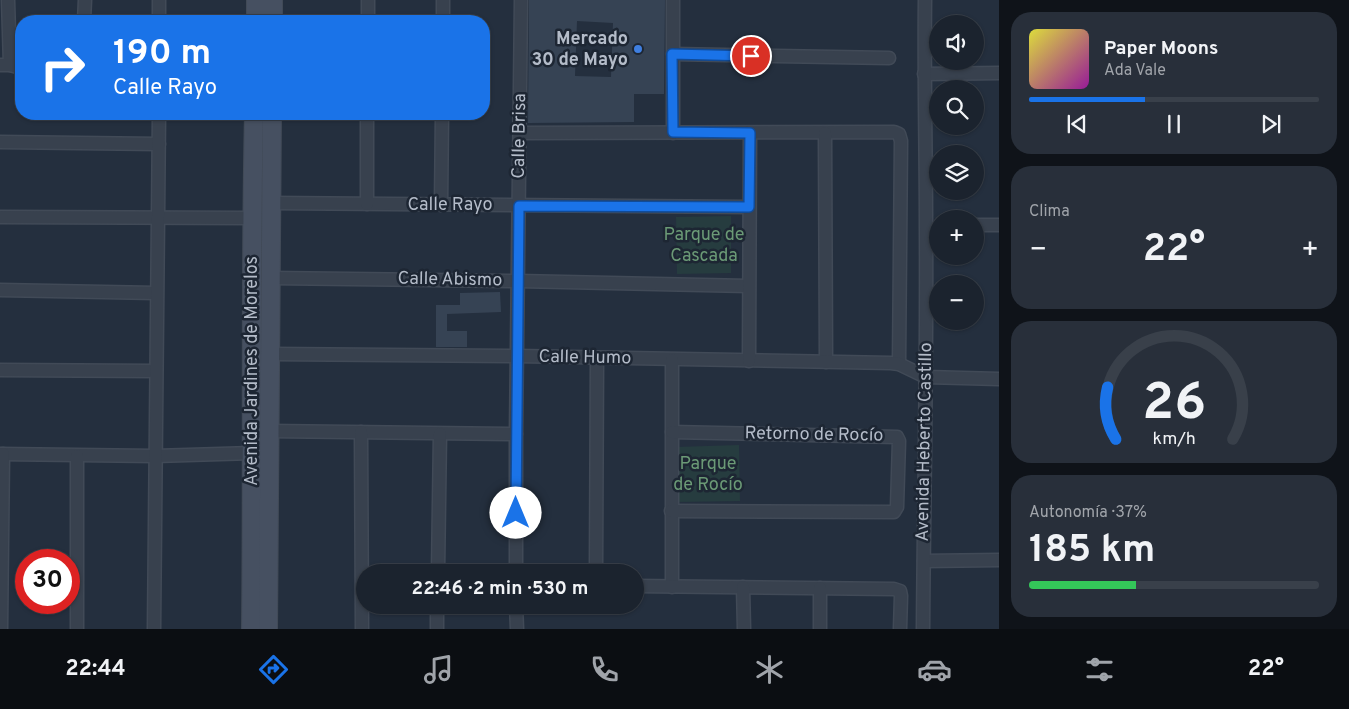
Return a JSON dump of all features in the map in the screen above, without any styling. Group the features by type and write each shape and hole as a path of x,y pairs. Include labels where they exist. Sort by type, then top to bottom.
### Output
{"main road":[{"path":"256,0 256,15"},
{"path":"273,0 273,15"},
{"name":"Avenida Jardines de Morelos","path":"254,120 252,246 261,391 269,431 268,629"},
{"name":"Avenida Jardines de Morelos","path":"251,629 253,452 261,391 271,354 272,120"},
{"path":"252,246 271,247"}],"street":[{"path":"8,0 13,62"},
{"path":"84,15 85,0"},
{"path":"159,0 159,15"},
{"path":"368,0 368,15"},
{"path":"443,15 444,0"},
{"name":"Calle Brisa","path":"516,564 520,0"},
{"path":"673,0 673,132"},
{"name":"Avenida Heberto Castillo","path":"925,0 924,74 931,210"},
{"path":"672,54 890,58"},
{"path":"924,74 999,73"},
{"path":"154,629 159,120"},
{"path":"366,204 367,120"},
{"path":"441,205 442,120"},
{"path":"520,133 894,132 899,134 901,141 899,364 926,377 999,380"},
{"path":"748,361 750,133"},
{"path":"825,133 826,362"},
{"path":"0,142 159,144"},
{"name":"Calle Rayo","path":"271,203 749,207"},
{"path":"0,217 252,218"},
{"path":"984,225 999,225"},
{"name":"Avenida Heberto Castillo","path":"923,629 926,377 930,265"},
{"name":"Calle Abismo","path":"271,278 748,286"},
{"path":"0,290 156,293"},
{"name":"Calle Humo","path":"271,354 517,356 899,364"},
{"path":"596,564 597,358"},
{"path":"672,360 672,587"},
{"path":"0,370 156,371"},
{"path":"269,431 516,434"},
{"path":"361,432 362,629"},
{"name":"Retorno de Rocío","path":"671,511 894,512 897,507 899,441 897,437 672,432"},
{"path":"438,564 440,434"},
{"path":"1,629 2,454 156,456 253,452"},
{"path":"77,456 77,629"},
{"path":"924,561 999,560"},
{"path":"644,586 894,589 900,591 900,629"},
{"path":"743,587 744,629"},
{"path":"820,588 820,629"},
{"path":"437,614 437,629"},
{"path":"516,614 517,629"}],"green space":[{"name":"Parque de Cascada","path":"731,216 731,273 677,274 676,217"},
{"name":"Parque de Rocío","path":"739,445 740,501 677,502 676,447"}],"building":[{"name":"Mercado 30 de Mayo","path":"529,0 665,0 664,94 634,94 634,122 528,123","holes":["577,21 613,23 611,77 575,76"]},
{"path":"500,292 501,312 447,314 447,331 467,331 467,347 436,347 436,305 460,305 460,293"}],"place":[{"name":"Mercado 30 de Mayo","path":"638,49"}],"route":[{"path":"516,513 519,206 749,207 750,133 673,132 672,54 751,56"}]}
